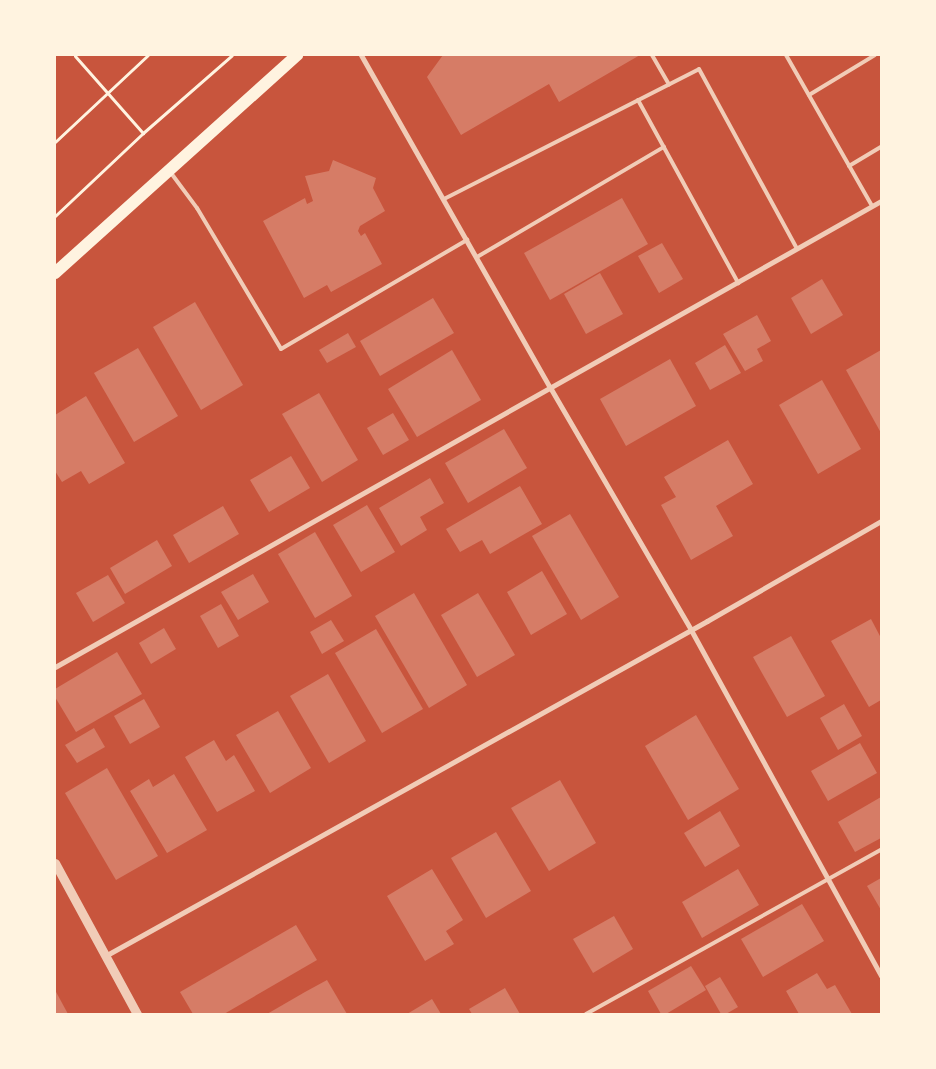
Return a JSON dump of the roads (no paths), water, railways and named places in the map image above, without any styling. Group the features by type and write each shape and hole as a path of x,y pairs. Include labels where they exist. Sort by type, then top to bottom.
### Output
{"main road":[{"path":"55,273 297,55"}],"street":[{"path":"361,55 691,630 881,976"},
{"path":"55,667 551,389 881,201"},
{"path":"105,956 691,630 881,521"},
{"path":"55,863 137,1014"}],"lane":[{"path":"652,55 669,84"},
{"path":"786,55 872,206"},
{"path":"809,96 875,55"},
{"path":"444,199 698,69 797,249"},
{"path":"638,100 738,283"},
{"path":"477,257 664,147"},
{"path":"849,166 881,147"},
{"path":"169,170 197,208 281,349 467,240"},
{"path":"586,1014 881,850"}]}
